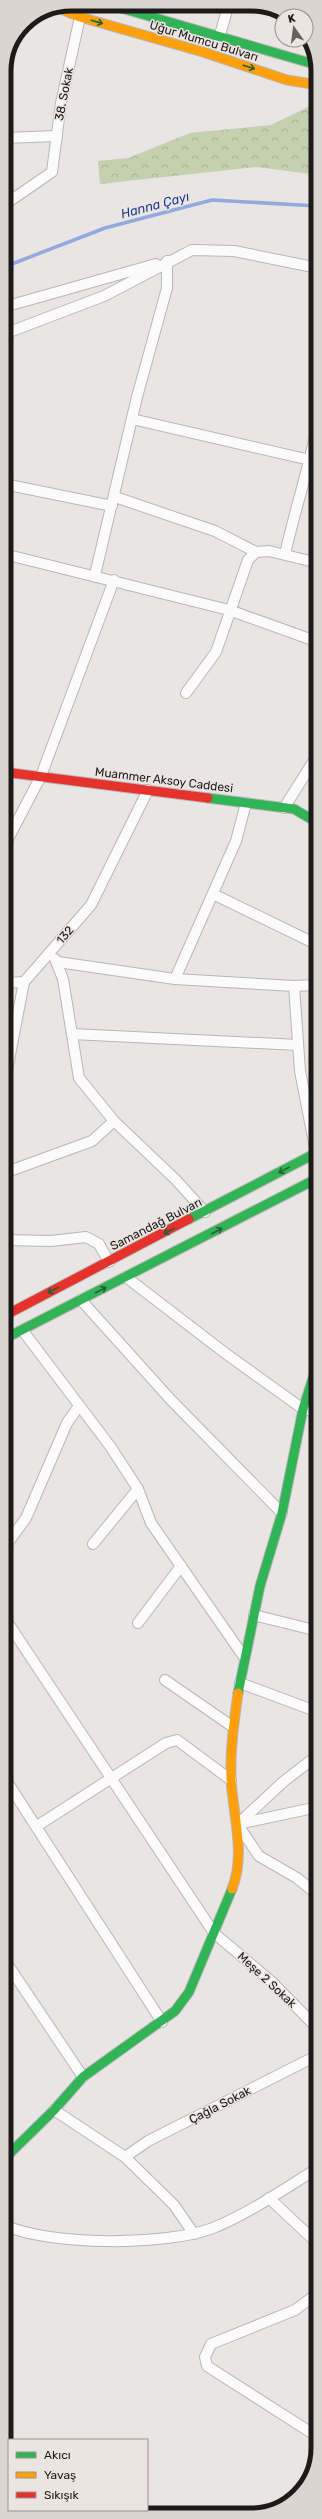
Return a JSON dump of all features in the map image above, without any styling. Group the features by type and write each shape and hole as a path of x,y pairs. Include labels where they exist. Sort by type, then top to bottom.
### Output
{"main road":[{"name":"Uğur Mumcu Bulvarı","path":"67,11 80,17 203,52 287,80 311,84"},
{"name":"Uğur Mumcu Bulvarı","path":"131,11 219,38 311,63"},
{"name":"Muammer Aksoy Caddesi","path":"11,773 294,809 311,819"},
{"name":"Samandağ Bulvarı","path":"11,1312 205,1212 311,1155"},
{"path":"11,1336 311,1182"},
{"path":"11,2149 54,2110 83,2078 162,2022 175,2011 189,1992 236,1880 238,1824 230,1780 233,1727 244,1657 254,1614 282,1513 303,1409 311,1384"}],"street":[{"path":"219,38 227,11"},
{"name":"38. Sokak","path":"11,200 52,172 61,103 80,17"},
{"path":"11,138 56,136"},
{"path":"11,331 104,296 167,261 192,250 234,251 311,267"},
{"path":"11,305 167,261"},
{"path":"95,575 132,419 168,288 167,261"},
{"path":"132,419 311,466"},
{"path":"285,554 298,498 311,468"},
{"path":"11,485 113,501 215,531 256,552 269,551 311,561"},
{"path":"186,693 216,652 229,610 248,560 256,552"},
{"path":"11,556 95,575 229,610 311,639"},
{"path":"11,833 41,776 114,580"},
{"path":"284,808 311,765"},
{"name":"132","path":"24,982 91,905 148,790"},
{"path":"175,979 236,841 246,803"},
{"path":"213,894 311,942"},
{"path":"50,952 58,962 79,1078 114,1121 176,1180 205,1212"},
{"path":"58,962 175,979 294,986 311,985"},
{"path":"11,983 24,982 11,1050"},
{"path":"294,986 300,1071 311,1123"},
{"path":"72,1034 298,1045"},
{"path":"11,1170 92,1141 114,1121"},
{"path":"11,1240 51,1241 86,1237 99,1244 109,1262"},
{"path":"126,1277 225,1353 303,1409 311,1411"},
{"path":"81,1300 171,1400 282,1513"},
{"path":"23,1331 110,1446 138,1489 151,1523 244,1657"},
{"path":"11,1538 26,1518 68,1423 79,1406"},
{"path":"93,1544 138,1489"},
{"path":"138,1623 181,1566"},
{"path":"254,1614 311,1629"},
{"name":"Meşe 2 Sokak","path":"11,1627 214,1933 272,1982 311,2022"},
{"path":"165,1680 233,1727"},
{"path":"240,1683 311,1709"},
{"path":"37,1826 166,1743 177,1740 230,1780"},
{"path":"238,1824 283,1782 311,1760"},
{"path":"11,1787 162,2022"},
{"path":"238,1824 311,1808"},
{"path":"238,1824 259,1856 297,1878 311,1889"},
{"path":"11,1970 83,2078"},
{"name":"Çağla Sokak","path":"125,2157 148,2141 311,2059"},
{"path":"54,2110 125,2157 174,2205 194,2234"},
{"path":"11,2227 37,2236 74,2241 155,2238 194,2234 239,2216 311,2172"},
{"path":"269,2198 311,2237"},
{"path":"311,2299 295,2310 212,2344 204,2357 207,2366 311,2433"}],"green space":[{"path":"311,105 311,174 257,167 100,184 98,161 128,158 190,133 271,125"}],"waterway":[{"name":"Hanna Çayı","path":"11,264 105,228 212,200 311,206"}],"traffic: fast":[{"path":"131,11 311,63"},
{"path":"208,798 294,809 311,819"},
{"path":"189,1219 311,1156"},
{"path":"11,1335 311,1182"},
{"path":"238,1693 260,1586 282,1513 303,1409 311,1384"},
{"path":"11,2152 54,2110 83,2077 175,2011 189,1992 232,1889"}],"traffic: slow":[{"path":"67,11 80,17 203,52 287,80 311,84"},
{"path":"232,1889 238,1862 238,1834 231,1779 231,1757 238,1693"}],"traffic: jam":[{"path":"11,773 208,798"},
{"path":"11,1312 189,1219"}]}
